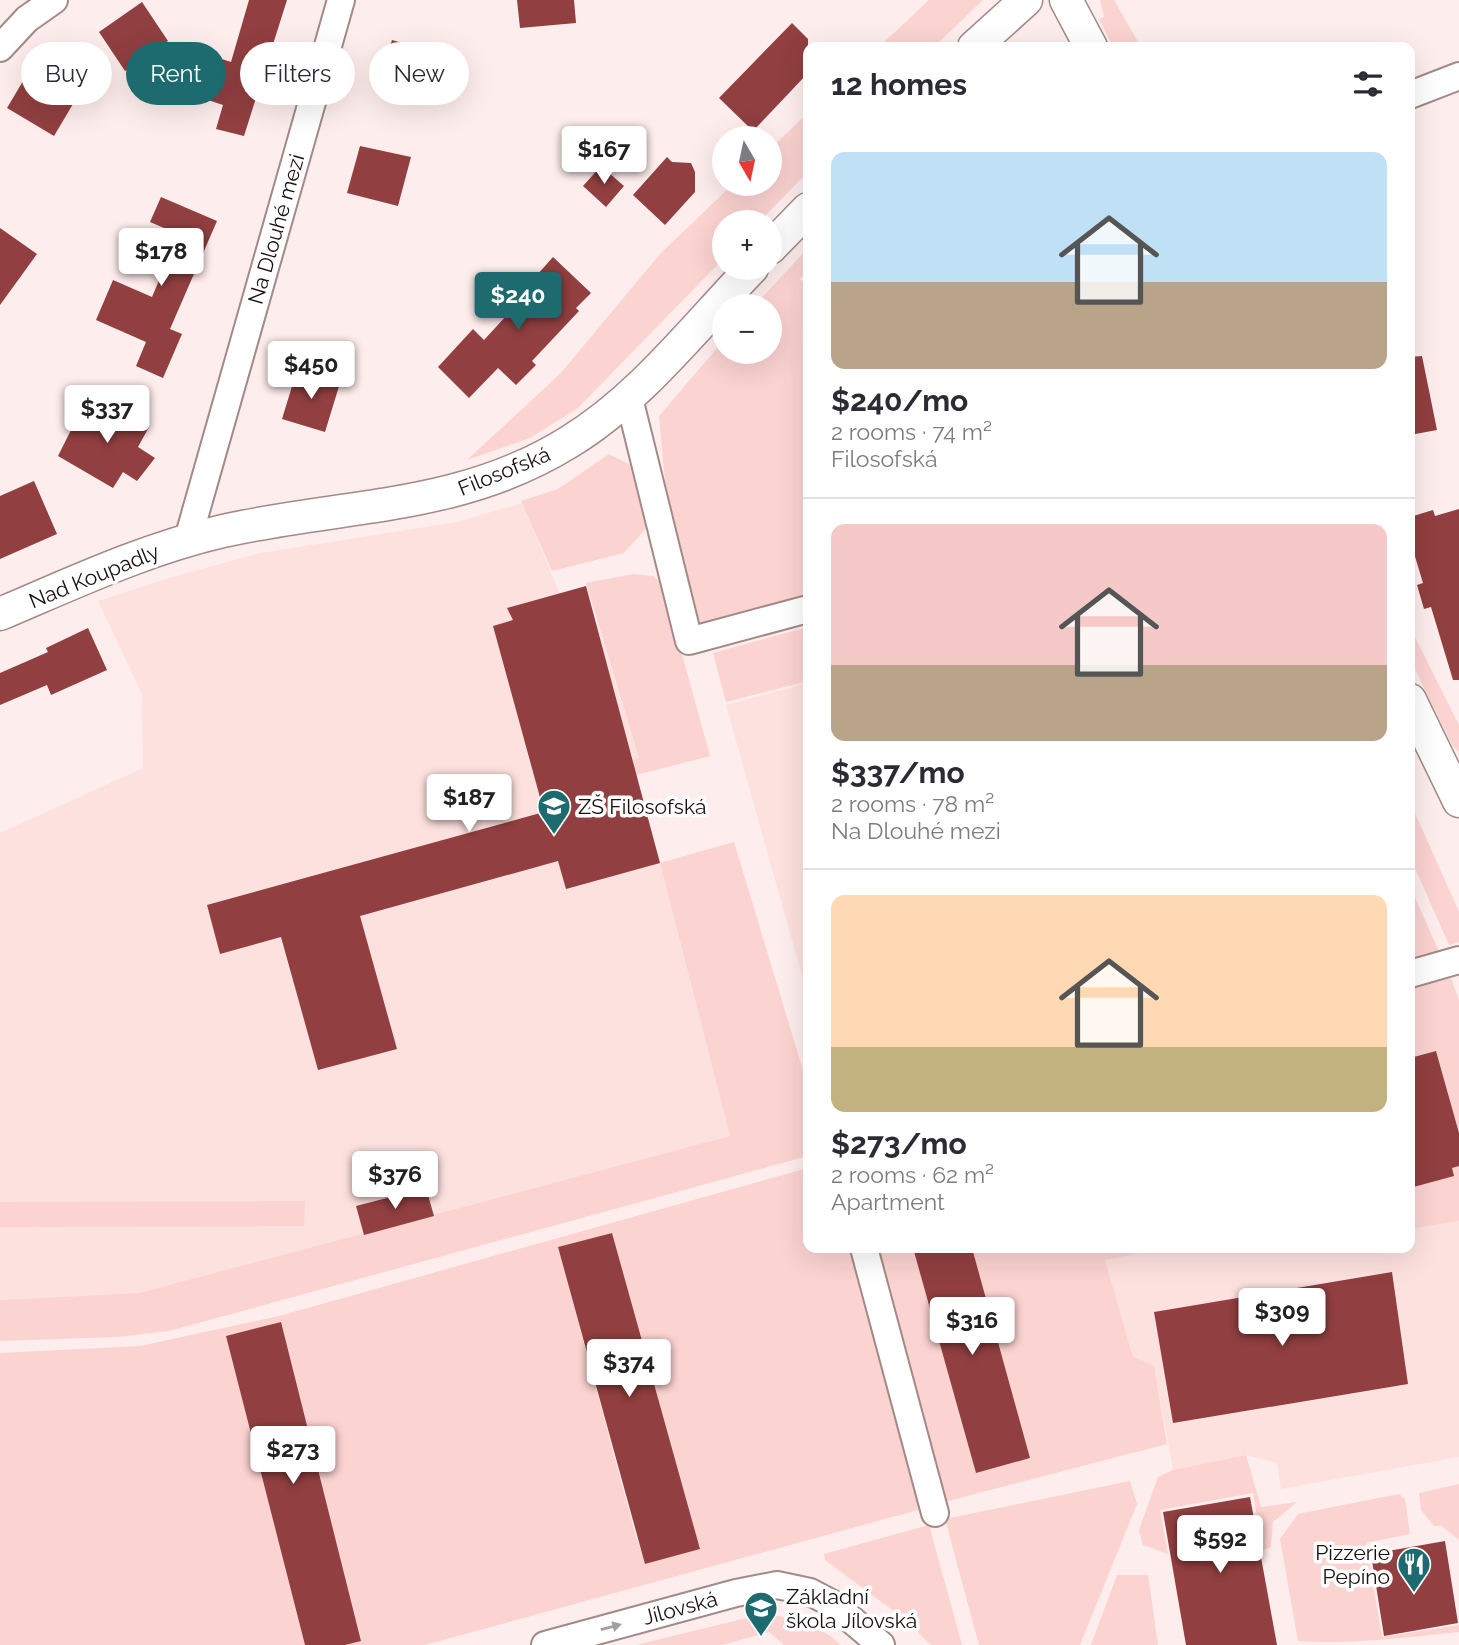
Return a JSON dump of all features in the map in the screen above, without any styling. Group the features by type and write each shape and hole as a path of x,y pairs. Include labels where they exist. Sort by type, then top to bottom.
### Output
{"street":[{"path":"0,48 27,19 54,0"},
{"name":"Na Dlouhé mezi","path":"188,539 341,0"},
{"path":"980,42 1026,0"},
{"path":"1066,0 1088,42"},
{"path":"1415,93 1459,76"},
{"path":"782,236 803,214"},
{"name":"Filosofská","path":"188,539 253,525 411,502 485,483 569,443 629,398 741,280"},
{"path":"629,398 690,641 803,610"},
{"name":"Nad Koupadly","path":"0,614 145,553 188,539"},
{"path":"1415,710 1459,800"},
{"path":"1415,973 1459,960"},
{"path":"865,1253 935,1513"},
{"name":"Jílovská","path":"545,1645 724,1596 777,1585 810,1592 833,1604 881,1645"}],"shaded area":[{"path":"929,0 983,0 939,42 884,42"},
{"path":"1100,0 1114,0 1138,42 1110,42 1099,19 1104,17"},
{"path":"803,118 803,177 771,210 712,210 712,270 578,408 530,438 467,460 560,374 660,254 720,196 782,196 782,138"},
{"path":"803,253 803,276 800,279 803,282 803,597 697,626 667,503 659,416 712,354 712,364 782,364 782,294 765,294 778,280 782,280 782,276"},
{"path":"609,454 637,468 649,525 624,553 552,571 521,501 558,489"},
{"path":"522,503 560,594 586,588 639,758 615,764 660,863 730,1136 139,1293 0,1300 0,833 143,768 142,694 98,601 261,553 457,522"},
{"path":"634,574 653,576 663,585 710,756 636,775 615,765 639,758 586,583"},
{"path":"803,628 803,682 726,702 713,653"},
{"path":"1415,637 1459,725 1459,752 1452,745 1415,669"},
{"path":"803,684 803,979 726,705"},
{"path":"1415,813 1459,912 1459,942 1449,945 1415,868"},
{"path":"734,842 803,1070 803,1157 169,1331 117,1337 0,1341 0,1300 139,1293 730,1136 660,863"},
{"path":"1415,897 1441,956 1415,963"},
{"path":"1451,978 1459,1000 1459,1133 1436,1051 1415,1057 1415,988"},
{"path":"1459,1166 1459,1221 1415,1227 1415,1187 1453,1176 1452,1168"},
{"path":"803,1169 803,1253 854,1253 925,1508 425,1645 345,1645 361,1640 280,1322 226,1336 305,1645 0,1645 0,1353 140,1346 279,1316","holes":["612,1233 700,1549 646,1564 636,1537 558,1247"]},
{"path":"305,1201 304,1226 0,1227 0,1202"},
{"path":"1459,1221 1459,1457 1281,1489 1277,1463 1246,1455 1173,1470 1154,1365 1133,1357 1105,1260 1141,1253 1415,1253 1415,1227"},
{"path":"872,1253 914,1253 976,1473 1030,1458 973,1253 1141,1253 1105,1260 1133,1357 1154,1365 1167,1444 940,1503"},
{"path":"1246,1455 1261,1507 1297,1502 1273,1522 1271,1547 1263,1550 1253,1493 1160,1510 1168,1554 1143,1545 1139,1530 1158,1477 1173,1470"},
{"path":"1130,1481 1137,1504 1080,1645 979,1645 945,1519"},
{"path":"1459,1484 1459,1540 1442,1526 1434,1526 1421,1510 1419,1493"},
{"path":"1399,1494 1405,1499 1410,1534 1366,1543 1382,1637 1459,1625 1459,1632 1357,1641 1298,1641 1280,1539 1298,1514"},
{"path":"929,1525 962,1645 931,1645 903,1618 825,1560 824,1554"},
{"path":"1117,1575 1148,1575 1158,1645 1091,1645"},
{"path":"759,1615 803,1622 822,1631 841,1645 784,1645 769,1632 722,1645 636,1645"}],"building":[{"path":"249,0 287,0 274,42 240,42 240,105 254,105 244,136 216,129 223,105 226,105 226,60 231,62"},
{"path":"517,0 574,0 576,23 520,28"},
{"path":"142,2 168,41 126,42 125,71 112,52 112,42 106,42 99,32"},
{"path":"792,23 808,39 808,42 803,42 803,78 758,126 748,126 719,98"},
{"path":"21,84 21,105 72,105 54,136 7,108"},
{"path":"360,146 411,157 398,206 347,193"},
{"path":"667,157 672,162 691,163 695,172 695,192 665,225 633,195"},
{"path":"601,166 624,186 606,207 583,186"},
{"path":"161,197 217,221 170,329 182,334 163,378 136,366 146,342 96,320 113,280 152,297 174,245 160,239 164,228 150,222"},
{"path":"0,228 37,254 0,305"},
{"path":"553,257 591,293 576,308 579,311 532,361 536,365 516,385 498,368 469,398 438,367 473,329 484,340 541,278 537,275"},
{"path":"1422,356 1437,430 1415,434 1415,357"},
{"path":"297,370 340,383 325,432 282,419"},
{"path":"93,399 113,410 119,409 149,427 138,447 155,458 137,481 123,472 113,488 58,456 79,414 83,414"},
{"path":"34,481 57,534 0,559 0,496"},
{"path":"1459,509 1459,680 1453,680 1431,607 1424,609 1417,585 1423,583 1415,557 1415,515 1433,510 1435,516"},
{"name":"ZŠ Filosofská","path":"586,586 660,863 566,889 558,861 360,916 397,1049 318,1070 281,937 220,954 207,905 544,812 493,626 513,620 507,608"},
{"path":"88,628 107,670 51,695 47,685 0,705 0,673 48,652 46,648"},
{"path":"1436,1051 1459,1133 1459,1166 1452,1168 1454,1176 1415,1187 1415,1057"},
{"path":"426,1188 434,1216 364,1235 356,1206"},
{"path":"612,1233 700,1549 645,1564 558,1247"},
{"path":"914,1253 973,1253 1030,1458 976,1473"},
{"path":"1392,1272 1408,1384 1173,1423 1154,1312"},
{"path":"281,1322 361,1641 345,1645 305,1645 226,1336"},
{"path":"1250,1497 1277,1645 1186,1645 1163,1512"},
{"path":"1445,1541 1458,1623 1384,1636 1371,1554"}],"place":[{"name":"ZŠ Filosofská","path":"554,836"},
{"name":"Pizzerie Pepíno","path":"1414,1594"},
{"name":"Základní škola Jílovská","path":"761,1638"}]}
